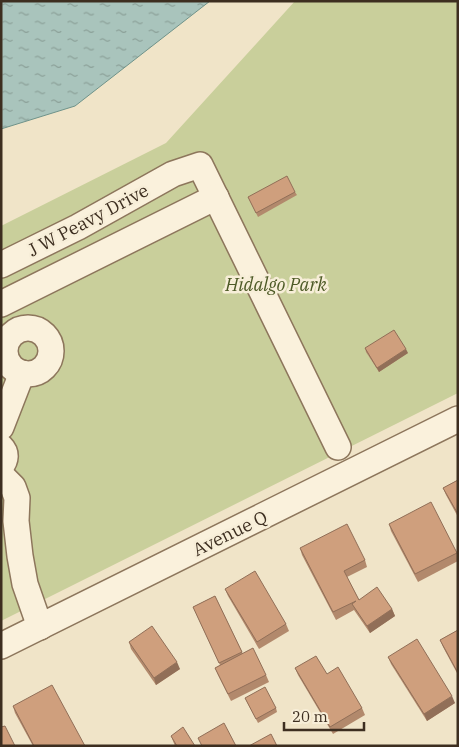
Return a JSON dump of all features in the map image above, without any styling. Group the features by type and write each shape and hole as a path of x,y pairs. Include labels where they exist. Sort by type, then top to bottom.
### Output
{"street":[{"name":"J W Peavy Drive","path":"1,265 78,227 173,174 200,165 216,197"},
{"path":"1,304 216,197 338,447"},
{"path":"1,427 22,374"},
{"name":"Avenue Q","path":"1,646 458,419"},
{"path":"1,447 3,448 5,458 1,466"},
{"path":"1,475 13,487 17,498 16,521 20,556 25,584 40,627"}],"green space":[{"name":"Hidalgo Park","path":"295,1 458,1 458,393 1,621 1,226 166,143"}],"water":[{"path":"1,1 210,1 75,106 1,129"}],"building":[{"path":"287,176 295,192 256,213 248,197"},
{"path":"394,330 406,349 377,368 365,348"},
{"path":"458,480 458,514 443,488"},
{"path":"431,502 457,553 415,574 389,524"},
{"path":"347,524 365,560 344,571 359,600 377,587 392,609 367,626 352,604 356,601 333,612 300,548"},
{"path":"255,571 286,624 257,642 225,589"},
{"path":"215,596 242,652 219,663 193,607"},
{"path":"152,626 177,662 154,678 129,642"},
{"path":"458,630 458,673 440,640"},
{"path":"417,639 452,696 424,714 388,657"},
{"path":"253,648 266,675 228,694 215,668"},
{"path":"316,656 327,674 338,667 362,708 330,727 295,668"},
{"path":"52,685 85,746 34,746 13,706"},
{"path":"265,687 276,708 256,719 245,698"},
{"path":"224,723 236,746 202,746 198,738"},
{"path":"5,726 15,746 1,746 1,727"},
{"path":"183,727 195,746 177,746 171,736"},
{"path":"271,734 277,746 249,746"}]}
